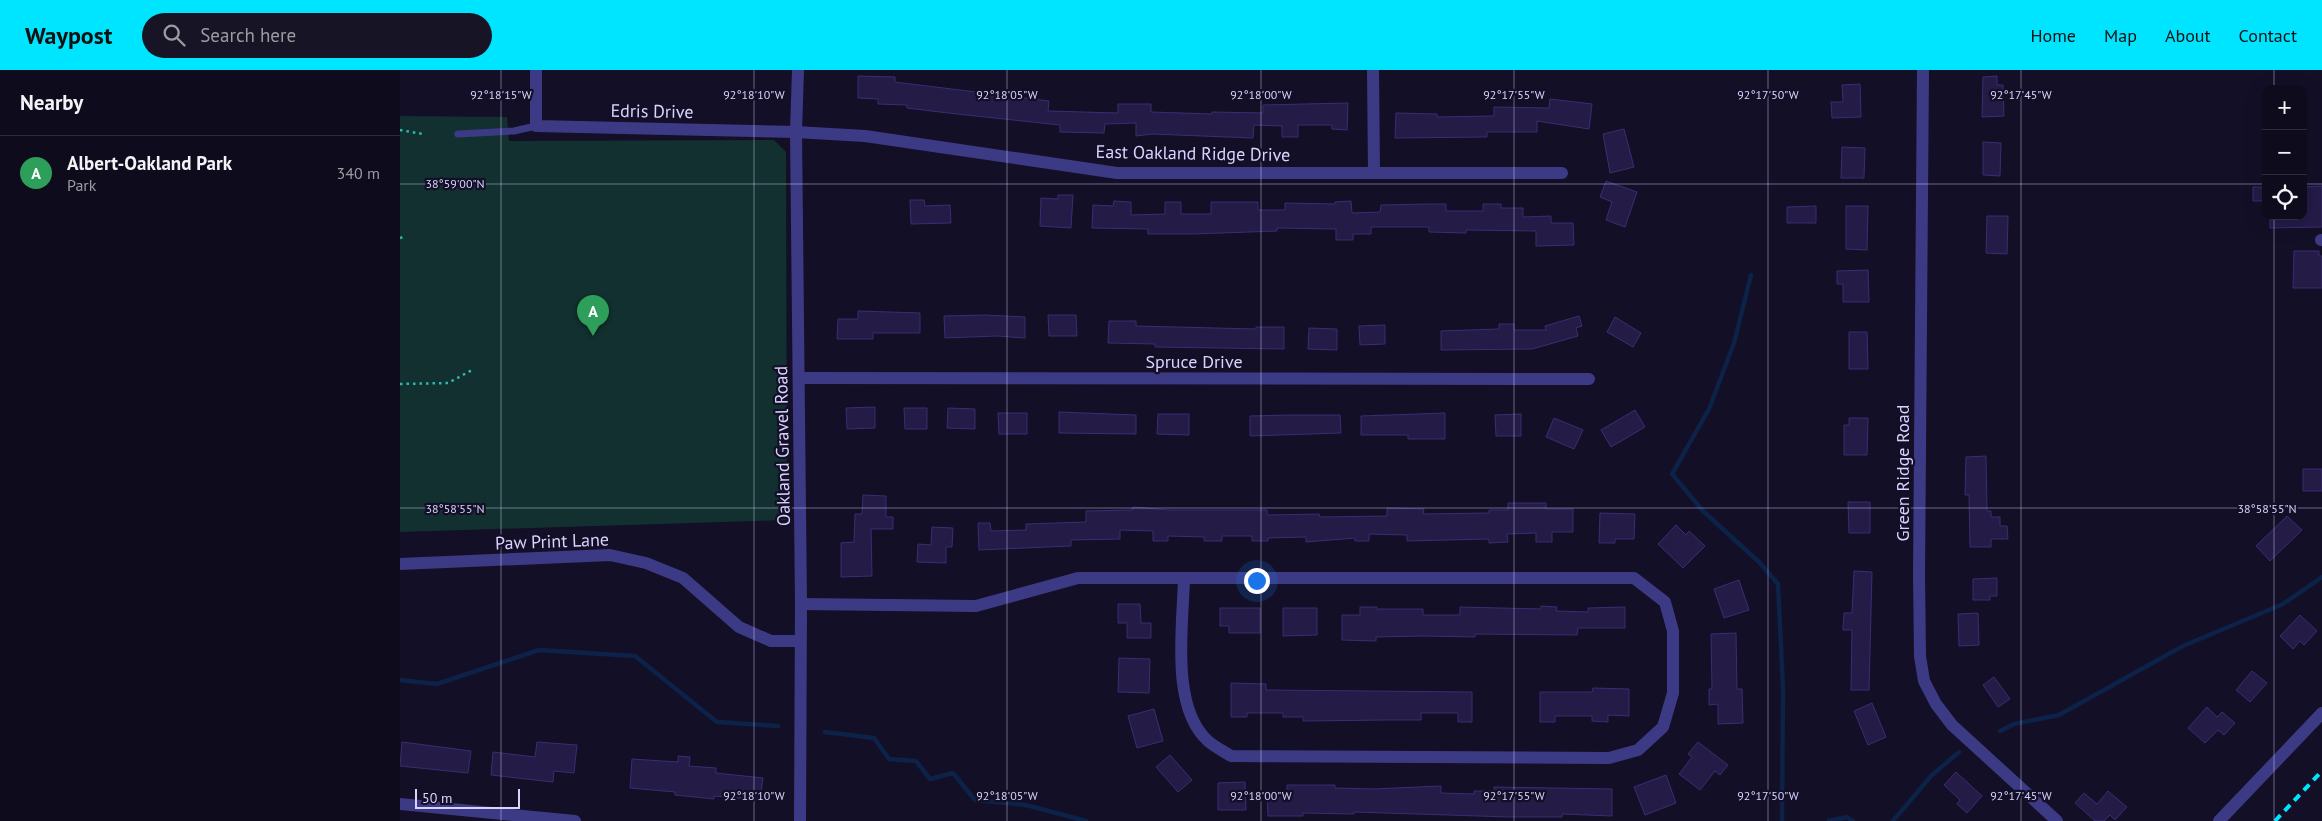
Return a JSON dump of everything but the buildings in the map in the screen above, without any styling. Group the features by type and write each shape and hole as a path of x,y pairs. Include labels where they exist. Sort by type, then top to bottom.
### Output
{"street":[{"path":"536,70 536,126"},
{"name":"Oakland Gravel Road","path":"798,70 796,132 801,604 800,821"},
{"path":"1373,70 1374,173"},
{"name":"Green Ridge Road","path":"1924,70 1918,575 1920,656 1924,681 1936,704 1952,725 2057,821"},
{"name":"Edris Drive","path":"536,126 796,132"},
{"name":"East Oakland Ridge Drive","path":"796,132 865,136 1117,173 1562,173"},
{"name":"Spruce Drive","path":"799,378 1588,379"},
{"name":"Paw Print Lane","path":"400,564 610,555 646,563 683,578 739,627 771,641 800,641"},
{"path":"801,604 976,606 1078,578 1184,578 1634,578 1665,602 1673,631 1673,693 1663,727 1638,750 1609,758 1231,756 1207,740 1190,715 1182,680 1184,578"},
{"path":"2219,821 2322,713"},
{"path":"400,804 575,821"}],"lane":[{"path":"458,134 514,131 536,126"}],"path":[{"path":"400,130 423,134"},
{"path":"400,384 448,383 461,378 474,369"}],"green space":[{"path":"400,116 507,117 509,141 774,140 786,152 787,520 400,532"}],"waterway":[{"path":"1751,275 1734,343 1709,409 1672,474 1703,511 1759,562 1778,584 1783,689 1782,821"},
{"path":"2000,731 2014,724 2059,715 2183,646 2283,604 2322,577"},
{"path":"400,680 437,684 539,650 635,656 717,722 778,726"},
{"path":"825,732 874,738 889,759 916,761 930,779 953,773 975,800 1026,805 1086,821"},
{"path":"1893,821 1931,776 1959,752"},
{"path":"1829,821 1847,817 1853,821"}],"railway":[{"path":"2275,821 2322,771"}],"place":[{"name":"Albert-Oakland Park","path":"593,336"}]}
